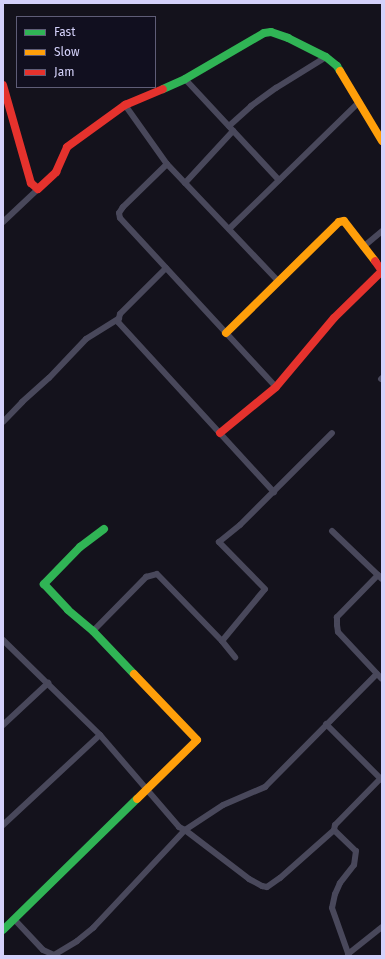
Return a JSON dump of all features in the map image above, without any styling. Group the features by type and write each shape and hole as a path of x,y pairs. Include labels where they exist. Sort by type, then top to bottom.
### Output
{"street":[{"path":"3,222 56,172 67,147 125,105 185,79 264,33 271,32 288,38 326,56 337,66 382,141"},
{"path":"229,126 251,106 326,56"},
{"path":"185,79 279,180"},
{"path":"3,85 31,183 38,189"},
{"path":"229,229 359,102"},
{"path":"125,105 167,164 278,280"},
{"path":"185,183 233,131"},
{"path":"167,164 119,213 120,218 276,387"},
{"path":"220,432 276,387 334,318 382,271 344,221 339,222 278,280 226,333"},
{"path":"363,247 382,231"},
{"path":"166,268 120,314 120,324 274,492"},
{"path":"3,422 22,402 49,378 86,339 119,318"},
{"path":"222,641 265,589 219,542 274,492 332,433"},
{"path":"3,930 197,740 93,631 68,610 44,584 80,547 104,529"},
{"path":"332,531 380,577 336,617 338,632 382,679"},
{"path":"93,631 146,577 156,574 222,641 235,657"},
{"path":"3,640 100,735 148,789 179,827 185,830 248,879 262,886 268,887 280,878 334,830 335,825 381,780 326,724"},
{"path":"14,919 43,950 54,955 77,941 93,928 185,830 223,805 265,787 377,674"},
{"path":"3,725 48,683"},
{"path":"3,825 100,735"},
{"path":"334,830 356,851 354,865 340,883 335,894 332,908 348,955 382,927"}],"traffic: fast":[{"path":"163,89 185,79 264,33 271,32 288,38 326,57 337,66 340,71"},
{"path":"104,529 80,547 44,584 68,610 93,631 134,674"},
{"path":"3,930 137,799"}],"traffic: slow":[{"path":"340,71 382,141"},
{"path":"226,333 339,222 344,221 375,261"},
{"path":"134,674 197,740 137,799"}],"traffic: jam":[{"path":"3,85 31,183 38,189 56,172 67,147 125,105 163,89"},
{"path":"220,433 276,387 334,318 382,271 375,261"}]}
